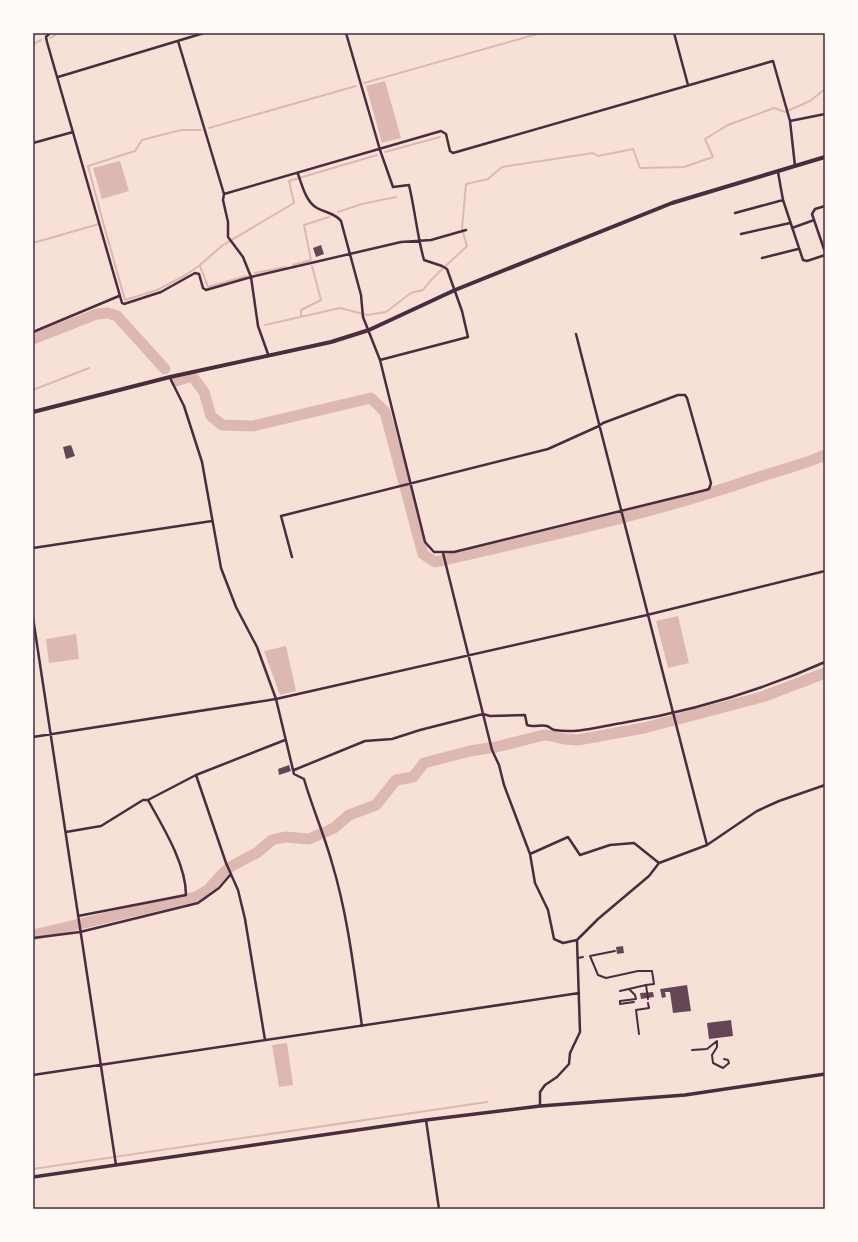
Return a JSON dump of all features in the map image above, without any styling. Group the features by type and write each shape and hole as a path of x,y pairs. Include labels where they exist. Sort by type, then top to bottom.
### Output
{"main road":[{"path":"33,412 170,377 268,354 331,342 368,330 454,290 672,203 825,157"}],"street":[{"path":"50,33 46,37 47,42 119,296 124,304 162,292 195,274 199,274 203,288 206,290 252,277 401,242 431,240 466,230"},
{"path":"58,77 204,33"},
{"path":"346,33 380,150 393,188 409,185 415,208 419,241 424,260 447,269 468,337 380,360"},
{"path":"674,33 688,85"},
{"path":"178,41 224,194 223,200 228,222 229,239 243,257 252,277 258,326 268,354"},
{"path":"224,194 380,150 441,130 446,134 450,151 453,153 773,61 790,121 796,166"},
{"path":"790,121 825,114"},
{"path":"33,144 73,132"},
{"path":"778,172 783,200 798,249 805,262 825,253 814,220 813,211 825,206"},
{"path":"292,557 281,516 411,484 548,449 603,423 672,398 685,395 710,483 709,488 706,490 454,552 434,552 425,542 411,484 380,360 363,317 361,296 341,221 338,216 316,208 308,201 298,174"},
{"path":"735,213 783,200"},
{"path":"792,228 814,220"},
{"path":"742,234 790,223"},
{"path":"762,258 798,249"},
{"path":"33,332 119,296"},
{"path":"576,334 707,846"},
{"path":"170,377 184,406 202,462 221,568 236,607 257,647 276,699 294,774 304,779 324,838 337,882 349,935 362,1026"},
{"path":"33,548 212,521"},
{"path":"443,553 492,750 499,765 504,785 530,854 535,884 548,910 554,939 563,943 577,940 598,919 649,876 659,863 707,846 757,811 779,801 825,785"},
{"path":"33,737 276,699 468,654 648,615 825,571"},
{"path":"33,618 116,1165"},
{"path":"294,770 365,741 392,739 420,730 483,714 490,716 525,715 527,725 532,728 547,726 554,730 567,731 641,720 673,713 751,691 788,679 825,662"},
{"path":"66,832 100,826 143,800 148,800 196,775 285,740"},
{"path":"196,775 226,863 238,890 246,919 265,1040"},
{"path":"78,916 186,895 186,887 175,852 148,800"},
{"path":"530,854 568,837 580,855 610,845 634,843 659,863"},
{"path":"33,938 80,932 198,903 219,888 231,874"},
{"path":"540,1106 540,1092 545,1085 557,1077 569,1064 570,1053 580,1032 577,940"},
{"path":"616,951 590,956 598,975 606,978 638,971 652,971 654,984 620,991"},
{"path":"578,958 583,957"},
{"path":"646,985 648,999"},
{"path":"630,989 635,995 636,999 620,1001 620,1004 634,1002"},
{"path":"33,1075 579,993"},
{"path":"639,1034 636,1010 649,1008 648,1003"},
{"path":"692,1050 707,1049 717,1041 717,1047 712,1055 713,1063 723,1068 728,1063 728,1060 724,1059"},
{"path":"33,1177 426,1120 540,1106 685,1095 825,1074"},
{"path":"426,1120 439,1209"}],"shaded area":[{"path":"385,81 401,138 382,143 366,86"},
{"path":"120,161 129,191 102,199 93,168"},
{"path":"678,616 689,663 668,668 656,621"},
{"path":"76,634 79,659 49,663 46,639"},
{"path":"286,646 296,691 280,695 264,651"},
{"path":"287,1043 293,1085 279,1087 272,1045"}],"building":[{"path":"321,245 324,254 316,257 313,248"},
{"path":"71,445 75,456 66,459 63,447"},
{"path":"289,765 291,771 279,775 278,769"},
{"path":"623,946 624,953 617,954 616,947"},
{"path":"687,985 691,1011 673,1013 670,992 665,992 666,997 662,998 660,989"},
{"path":"653,992 654,997 641,999 640,993"},
{"path":"731,1020 733,1036 709,1039 707,1023"}],"waterway":[{"path":"50,38 59,33"},
{"path":"364,83 541,33"},
{"path":"33,44 41,40"},
{"path":"209,128 356,86"},
{"path":"265,325 340,308 367,315 386,312 411,293 423,290 438,273 467,246 462,229 466,184 488,179 502,167 593,153 598,156 633,149 640,168 684,167 713,157 705,139 728,125 774,108 785,112 810,101 825,89"},
{"path":"103,222 88,166 135,151 142,140 181,130 201,130"},
{"path":"385,152 440,137"},
{"path":"103,222 125,300 157,290 184,276 200,265 223,245 294,203 289,181 377,155"},
{"path":"338,212 362,204 396,197"},
{"path":"293,265 311,260 304,225 329,217"},
{"path":"33,243 99,224"},
{"path":"200,266 208,287 246,276"},
{"path":"301,316 301,310 321,300 312,266"},
{"path":"255,273 286,267"},
{"path":"33,339 97,314 108,313 117,316 165,369"},
{"path":"33,390 89,368"},
{"path":"176,381 192,376 204,392 211,416 222,425 253,426 371,398 385,412 423,554 435,562 637,514 800,465 825,455"},
{"path":"33,935 195,897 208,890 230,867 258,852 272,840 285,837 309,839 334,828 349,815 376,805 396,780 413,777 424,763 470,751 496,747 544,735 578,740 644,728 762,697 825,673"},
{"path":"33,1169 487,1102"}]}
